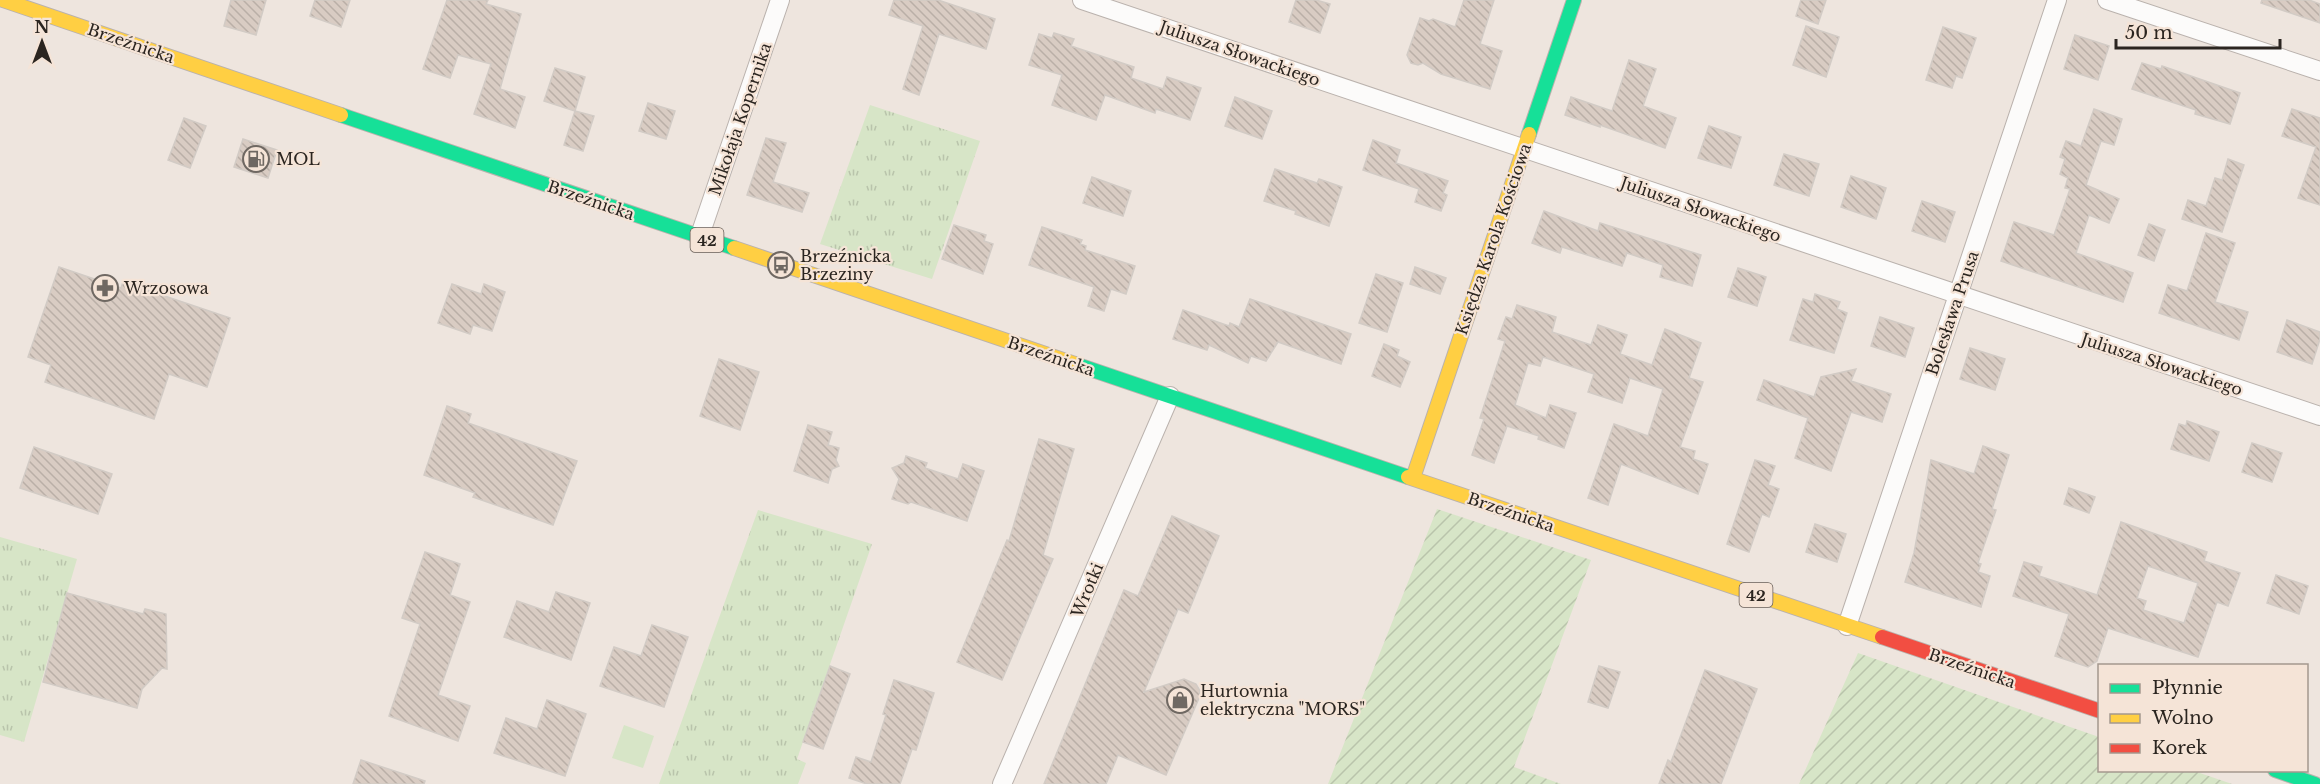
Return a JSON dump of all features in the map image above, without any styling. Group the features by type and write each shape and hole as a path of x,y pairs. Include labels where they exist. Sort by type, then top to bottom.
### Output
{"main road":[{"name":"Brzeźnicka","path":"3,0 699,238 2098,710"},
{"name":"Księdza Karola Kościowa","path":"1413,478 1574,0"},
{"path":"2278,772 2315,784"}],"street":[{"name":"Mikołaja Kopernika","path":"699,238 780,0"},
{"name":"Juliusza Słowackiego","path":"1082,0 2320,417"},
{"name":"Bolesława Prusa","path":"1847,626 2057,0"},
{"path":"2107,0 2320,71"},
{"name":"Wrotki","path":"1002,784 1170,396"}],"green space":[{"path":"870,105 980,141 932,279 820,244"},
{"path":"1437,509 1591,560 1514,767 1561,784 1328,784"},
{"path":"758,510 872,544 797,759 806,763 798,784 659,784"},
{"path":"0,537 77,559 24,742 0,735"},
{"path":"1858,653 2098,737 2098,772 2197,772 2232,784 1799,784"},
{"path":"624,725 654,736 643,768 612,758"}],"building":[{"path":"231,0 266,0 256,35 224,26"},
{"path":"315,0 350,0 341,27 310,16"},
{"path":"447,0 488,0 486,4 521,14 500,89 525,97 515,128 474,114 491,64 458,55 450,78 423,69"},
{"path":"894,0 938,0 995,19 986,49 939,34 919,95 903,89 923,26 889,15"},
{"path":"1296,0 1316,0 1330,4 1320,33 1289,22"},
{"path":"1464,0 1494,0 1480,44 1502,51 1490,89 1441,74 1423,63 1418,65 1411,63 1407,55 1420,18 1429,21 1433,19 1455,27"},
{"path":"1801,0 1826,0 1818,24 1796,16"},
{"path":"2262,0 2309,0 2320,4 2320,23 2261,3"},
{"path":"1806,26 1839,37 1826,77 1793,65"},
{"path":"1943,27 1976,38 1962,78 1956,76 1952,88 1926,80"},
{"path":"1054,33 1074,39 1071,46 1134,67 1131,78 1163,89 1167,77 1201,88 1190,120 1156,109 1155,113 1105,95 1096,120 1052,105 1062,75 1029,65 1039,34 1052,38"},
{"path":"2075,35 2109,46 2098,80 2064,69"},
{"path":"1629,60 1656,69 1643,106 1676,118 1665,148 1565,115 1571,97 1612,111"},
{"path":"2142,63 2161,69 2162,66 2240,93 2230,124 2195,114 2196,110 2132,89"},
{"path":"555,68 585,77 575,111 544,101"},
{"path":"1235,97 1272,111 1262,139 1225,126"},
{"path":"648,103 675,111 666,139 639,131"},
{"path":"2094,109 2122,119 2114,145 2101,141 2086,185 2119,199 2109,223 2089,215 2076,253 2133,273 2123,302 2001,261 2014,222 2054,235 2070,189 2065,188 2068,178 2060,174 2065,159 2060,157 2066,141 2081,146"},
{"path":"2292,109 2320,118 2320,205 2298,198 2316,147 2282,136"},
{"path":"575,111 594,116 583,151 564,145"},
{"path":"184,118 206,126 190,168 168,160"},
{"path":"1709,126 1741,137 1731,168 1698,158"},
{"path":"766,138 786,143 773,182 809,193 802,212 747,195"},
{"name":"MOL","path":"243,139 277,150 268,178 234,167"},
{"path":"1373,140 1400,150 1396,163 1448,181 1443,193 1447,195 1441,211 1415,202 1419,189 1363,170"},
{"path":"1784,154 1819,164 1809,196 1774,185"},
{"path":"2228,159 2244,165 2222,232 2182,219 2188,200 2206,206 2215,178 2222,180"},
{"path":"1275,169 1317,183 1319,179 1342,187 1329,226 1295,214 1296,211 1264,201"},
{"path":"1851,176 1886,188 1876,219 1841,207"},
{"path":"1092,177 1131,191 1123,216 1083,203"},
{"path":"1922,201 1955,212 1945,242 1912,231"},
{"path":"1544,211 1598,231 1600,223 1701,255 1692,286 1660,277 1663,265 1627,253 1622,266 1562,247 1560,253 1532,243"},
{"path":"2149,224 2165,230 2154,261 2138,255"},
{"path":"954,225 986,235 984,241 993,244 983,274 942,259"},
{"path":"1042,227 1082,240 1080,244 1086,246 1085,250 1135,266 1126,294 1111,289 1104,311 1088,306 1094,287 1029,265"},
{"path":"2206,233 2235,243 2215,302 2248,312 2239,340 2159,313 2168,285 2187,291"},
{"path":"59,267 121,288 123,282 230,318 207,387 169,374 154,419 45,382 51,365 28,357"},
{"path":"1415,267 1446,278 1440,294 1410,284"},
{"path":"1738,268 1766,277 1757,306 1728,297"},
{"path":"1376,274 1403,283 1387,332 1359,323"},
{"path":"452,284 481,294 484,284 505,292 492,331 473,325 470,334 438,323"},
{"path":"1815,294 1840,302 1837,309 1847,313 1834,353 1790,340 1803,299 1813,302"},
{"path":"1250,299 1351,334 1341,364 1278,342 1266,361 1251,356 1248,363 1209,345 1207,350 1173,339 1183,310 1229,326 1230,323 1239,327"},
{"path":"1517,305 1556,317 1552,332 1591,345 1598,325 1627,335 1620,354 1652,365 1665,329 1701,343 1689,378 1703,382 1680,447 1695,451 1693,459 1708,464 1698,494 1621,464 1608,505 1588,498 1614,424 1648,436 1663,389 1630,378 1622,403 1588,392 1594,374 1543,357 1540,366 1528,363 1515,405 1546,418 1550,405 1576,413 1564,448 1538,439 1539,436 1507,426 1494,463 1472,455 1484,419 1480,418 1505,341 1498,339 1506,317 1512,319"},
{"path":"1880,317 1914,328 1905,357 1871,346"},
{"path":"2287,320 2320,332 2312,364 2277,352"},
{"path":"1384,344 1399,350 1397,356 1410,362 1400,387 1372,376"},
{"path":"1970,348 2005,359 1995,390 1960,379"},
{"path":"719,359 759,372 740,430 700,416"},
{"path":"1856,369 1851,381 1891,394 1882,422 1851,412 1831,471 1795,458 1808,418 1757,400 1764,380 1814,397 1821,377"},
{"path":"447,406 471,414 468,423 577,461 553,525 473,497 475,493 424,475"},
{"path":"2187,421 2219,432 2209,461 2171,449 2179,424 2186,426"},
{"path":"808,425 832,432 828,445 839,448 836,460 839,466 832,469 828,483 794,471"},
{"path":"1039,439 1074,449 1043,555 1053,559 1002,680 957,662 1007,540 1009,541"},
{"path":"2252,443 2282,453 2272,482 2242,472"},
{"path":"1983,446 2009,455 1992,509 1996,510 1978,563 1981,564 1978,572 1990,576 1981,607 1905,582 1914,553 1931,460 1974,474"},
{"path":"34,447 112,474 98,514 20,488"},
{"path":"906,456 927,463 925,468 958,479 963,464 984,471 967,521 911,502 908,504 892,499 899,479 892,468 904,463"},
{"path":"1755,460 1775,466 1768,485 1779,489 1769,517 1762,514 1749,552 1727,544"},
{"path":"2069,488 2095,497 2089,513 2064,504"},
{"path":"1172,516 1219,536 1188,613 1178,609 1144,692 1184,679 1196,684 1200,691 1166,775 1118,755 1106,784 1044,784 1124,590 1138,596"},
{"path":"2121,522 2207,552 2204,561 2240,573 2228,606 2217,602 2198,657 2108,628 2097,661 2088,667 2055,656 2069,614 2013,596 2024,562 2042,567 2039,576 2097,595","holes":["2148,566 2198,583 2184,623 2143,610 2146,601 2137,598"]},
{"path":"1815,524 1846,534 1837,562 1806,552"},
{"path":"425,552 460,564 450,595 470,602 438,695 470,706 458,741 389,716 420,624 402,618"},
{"path":"2276,575 2308,586 2299,614 2267,603"},
{"path":"556,592 590,603 571,660 504,637 517,601 549,612"},
{"path":"67,593 143,614 145,609 166,614 167,669 162,668 142,689 137,708 43,682"},
{"path":"652,625 688,637 664,707 600,686 614,647 641,656"},
{"path":"830,666 850,674 823,749 803,742"},
{"path":"1599,666 1620,672 1608,708 1588,702"},
{"path":"1705,670 1757,689 1721,784 1659,784 1668,760 1671,762"},
{"path":"894,680 934,693 916,750 912,749 900,784 867,784 849,778 856,757 871,762"},
{"path":"547,700 586,714 565,776 494,753 506,718 537,729"},
{"path":"361,760 425,781 424,784 353,784"}],"traffic: fast":[{"path":"1529,134 1574,0"},
{"path":"341,115 734,248"},
{"path":"1075,364 1408,477"},
{"path":"2281,772 2315,784"}],"traffic: slow":[{"path":"3,0 341,115"},
{"path":"1413,478 1529,134"},
{"path":"734,248 1075,364"},
{"path":"1408,477 1882,637"}],"traffic: jam":[{"path":"1882,637 2098,710"}],"place":[{"name":"MOL","path":"256,159"},
{"name":"Brzeźnicka Brzeziny","path":"781,265"},
{"name":"Wrzosowa","path":"105,288"},
{"name":"Hurtownia elektryczna \"MORS\"","path":"1180,700"}]}
